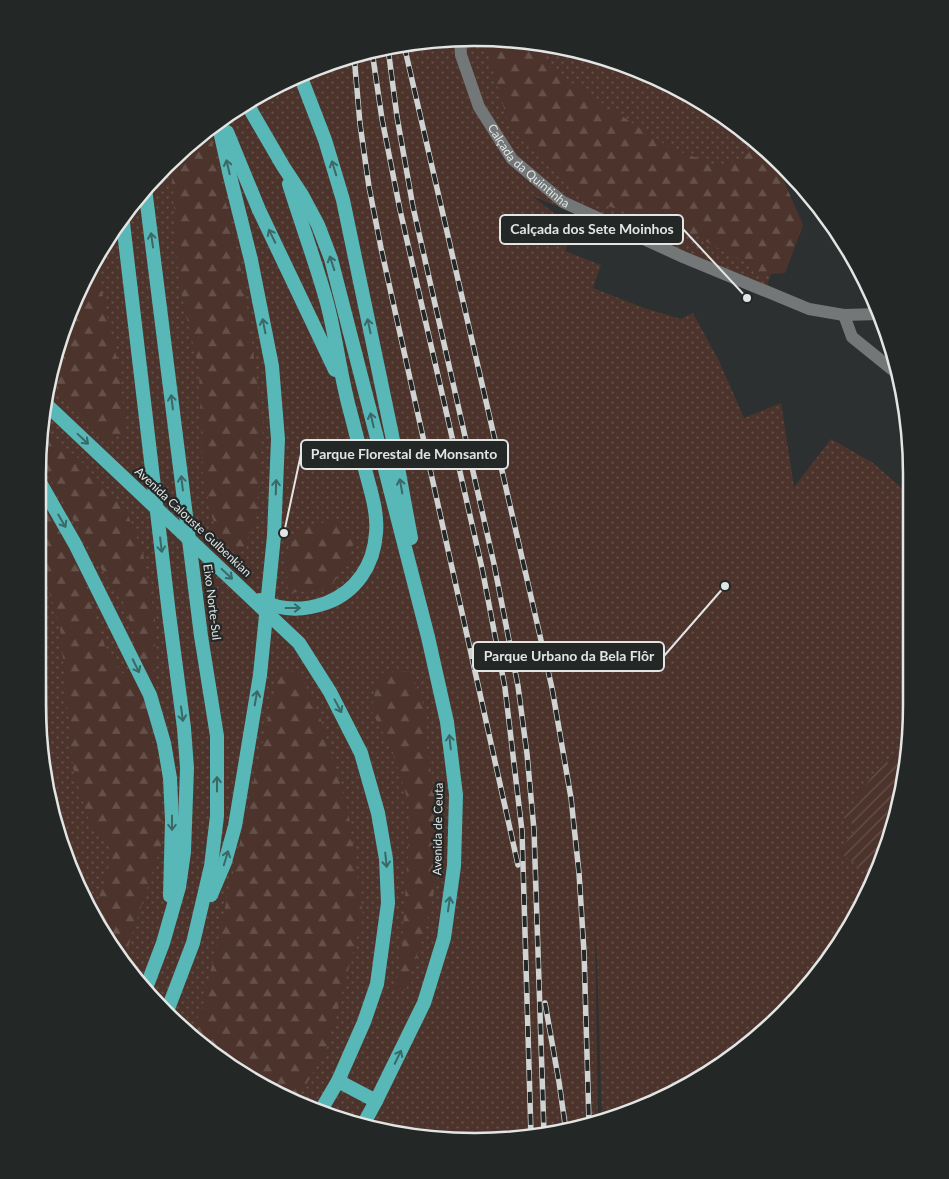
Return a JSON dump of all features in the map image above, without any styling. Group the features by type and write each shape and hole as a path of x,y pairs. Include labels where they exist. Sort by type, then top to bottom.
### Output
{"highway":[{"path":"303,83 325,140 343,200 392,435 428,637"},
{"path":"250,110 302,195 318,225 331,259 428,637"},
{"path":"225,127 259,210 344,391"},
{"path":"200,919 225,862 235,826 260,675 274,536 278,439 272,366 251,260 220,131"},
{"path":"248,594 270,605 284,608 300,609 332,600 357,583 366,569 374,547 376,532 376,518 372,495 344,391 327,303 283,166"},
{"name":"Eixo Norte-Sul","path":"147,200 201,636 217,736 217,816 212,858 200,919 170,1004"},
{"path":"124,229 184,728 187,768 184,852 178,887 169,921 148,981"},
{"name":"Avenida Calouste Gulbenkian","path":"51,409 299,643 349,727 361,753 378,813 386,859 388,903 377,984 364,1022 338,1081"},
{"path":"46,493 75,544 150,695 164,744 170,778 172,821 169,921"},
{"name":"Avenida de Ceuta","path":"366,1119 424,1003 444,938 454,866 456,795 448,722 428,637"},
{"path":"325,1105 338,1081 376,1101"}],"street":[{"name":"Calçada da Quintinha","path":"461,46 479,106 512,159 563,202 683,257 809,309 844,315 871,314"},
{"path":"844,315 852,337 889,367"}],"green space":[{"path":"486,46 542,52 551,69 670,148 722,167 748,154 751,148 783,178 803,225 785,273 757,275 752,264 730,255 695,235 584,199 538,157 508,122"},
{"path":"446,47 503,47 558,54 585,61 612,69 664,90 712,118 757,153 774,169 793,206 766,289 532,196 573,228 565,251 601,265 593,288 644,308 681,319 693,313 719,361 744,418 781,403 794,487 831,439 873,463 903,489 903,704 900,748 889,764 884,760 844,817 857,827 870,867 859,894 831,942 796,987 757,1026 735,1044 712,1061 664,1089 602,1113 595,931 598,1114 558,1125 503,1132 474,1133 419,1129 391,1125 364,1118 337,1110 285,1089 237,1061 192,1026 153,987 118,942 90,894 69,842 54,788 47,733 46,704 47,446 54,391 61,364 69,337 90,285 118,237 153,192 192,153 214,135 237,118 285,90 337,69 391,54"},
{"path":"211,137 244,284 263,425 256,519 242,551 217,537 203,478 199,370 179,284 172,172"},
{"path":"97,272 121,377 125,434 106,440 62,394 56,383 61,364 79,311"},
{"path":"48,433 80,460 125,508 143,553 155,618 154,687 148,729 162,773 162,843 126,953 96,905 108,871 111,848 89,821 73,768 60,627 46,581 46,508 77,562 108,655 126,677 135,667 134,633 123,602 97,562 46,471"},
{"path":"334,520 355,538 349,560 329,589 288,593 286,552 301,528"},
{"path":"279,670 300,673 320,717 348,810 363,916 326,1051 300,1095 285,1089 237,1061 193,1027 202,1009"},
{"path":"411,671 427,715 427,748 437,812 438,876 422,940 406,990 394,991 401,961 409,804 392,750 371,710 379,673"},
{"path":"900,749 895,788 888,815 868,873 839,852 857,827 843,817 884,760 890,764"}],"railway":[{"path":"406,52 552,688 571,798 579,873 584,952 589,1117"},
{"path":"389,55 397,117 413,207 494,564 518,686 534,830 544,1127"},
{"path":"373,59 382,119 400,210 482,568 505,688 522,831 531,1129"},
{"path":"355,64 360,124 369,187 381,248 518,865"},
{"path":"545,1003 565,1123"}],"place":[{"name":"Calçada dos Sete Moinhos","path":"747,298"},
{"name":"Parque Florestal de Monsanto","path":"284,533"},
{"name":"Parque Urbano da Bela Flôr","path":"725,586"}]}
